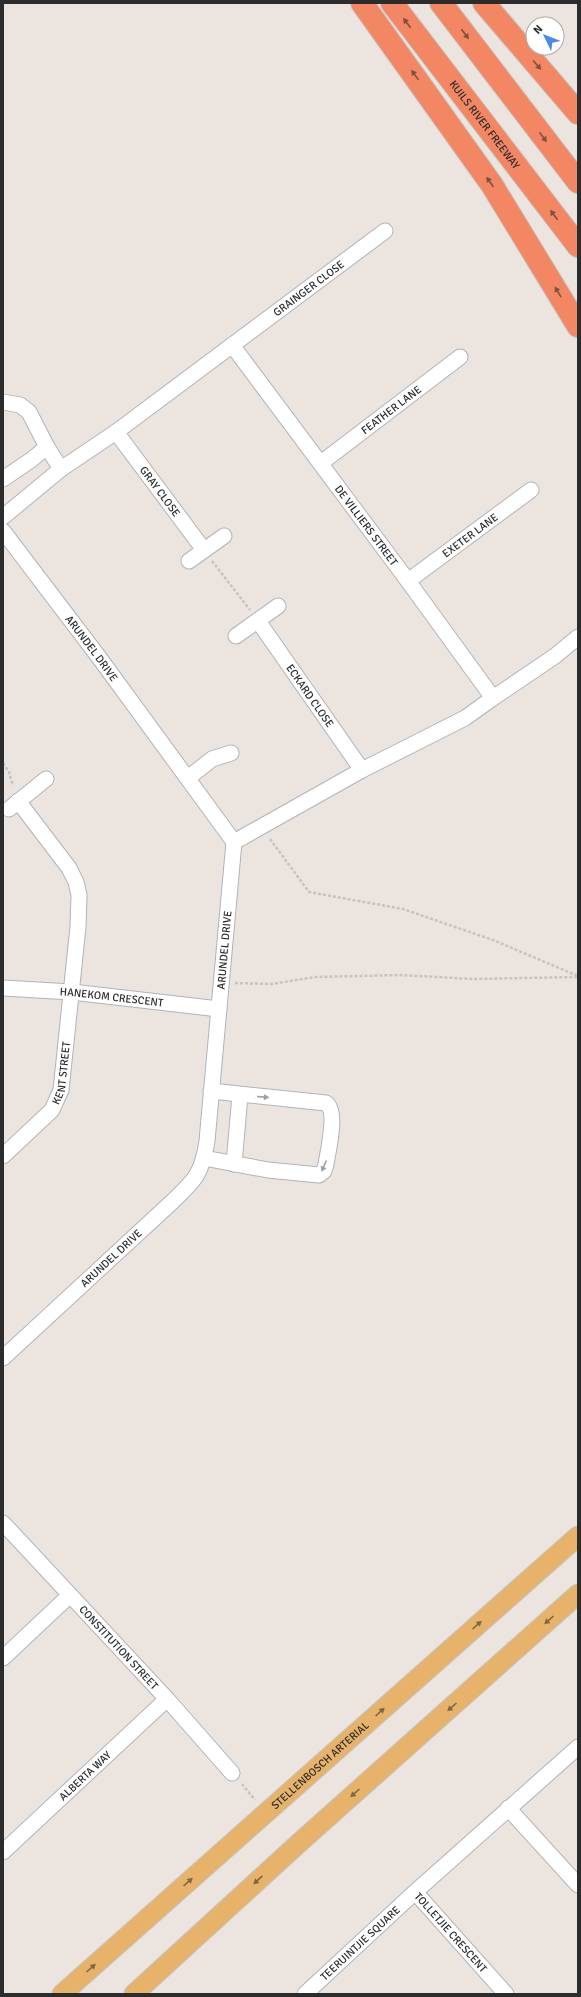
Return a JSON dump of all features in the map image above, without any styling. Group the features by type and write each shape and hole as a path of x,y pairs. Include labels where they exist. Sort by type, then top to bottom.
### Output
{"highway":[{"path":"362,3 492,185 578,326"},
{"name":"KUILS RIVER FREEWAY","path":"392,3 578,246"},
{"path":"441,3 578,182"},
{"path":"484,3 578,113"}],"main road":[{"name":"STELLENBOSCH ARTERIAL","path":"62,1994 578,1536"},
{"path":"134,1994 298,1843 578,1594"}],"street":[{"name":"GRAINGER CLOSE","path":"232,345 385,231"},
{"path":"3,517 61,469 116,432 232,345"},
{"name":"DE VILLIERS STREET","path":"232,345 321,463 493,698"},
{"name":"FEATHER LANE","path":"321,463 460,357"},
{"path":"3,402 20,404 29,412 47,447 61,469"},
{"name":"GRAY CLOSE","path":"116,432 204,550"},
{"path":"3,479 47,447"},
{"name":"EXETER LANE","path":"408,581 531,490"},
{"name":"ARUNDEL DRIVE","path":"3,531 188,778 234,842 204,1158 198,1175 3,1358"},
{"path":"189,561 224,536"},
{"path":"236,636 278,606"},
{"name":"ECKARD CLOSE","path":"258,621 362,770"},
{"path":"234,842 362,770 465,718 555,656 578,637"},
{"path":"188,778 212,759 231,753"},
{"path":"14,805 46,779"},
{"name":"KENT STREET","path":"3,1156 52,1110 57,1102 61,1090 78,927 78,895 76,882 69,868 14,805"},
{"name":"HANEKOM CRESCENT","path":"3,988 72,992 219,1009"},
{"path":"204,1158 268,1170 319,1175 324,1171 326,1164 332,1115 331,1107 326,1103 211,1092"},
{"path":"234,1164 240,1095"},
{"name":"CONSTITUTION STREET","path":"3,1523 69,1596 167,1699 232,1773"},
{"path":"3,1658 69,1596"},
{"name":"ALBERTA WAY","path":"3,1852 167,1699"},
{"name":"TOLLETJIE CRESCENT","path":"506,1994 415,1892 578,1747"},
{"path":"508,1808 578,1885"},
{"name":"TEERUINTJIE SQUARE","path":"305,1994 415,1892"}],"path":[{"path":"204,550 258,621"},
{"path":"3,763 9,772 14,805"},
{"path":"260,827 309,892 403,908 493,940 578,976"},
{"path":"221,983 271,984 316,977 400,975 473,979 578,976"},
{"path":"245,1787 255,1800"}]}
